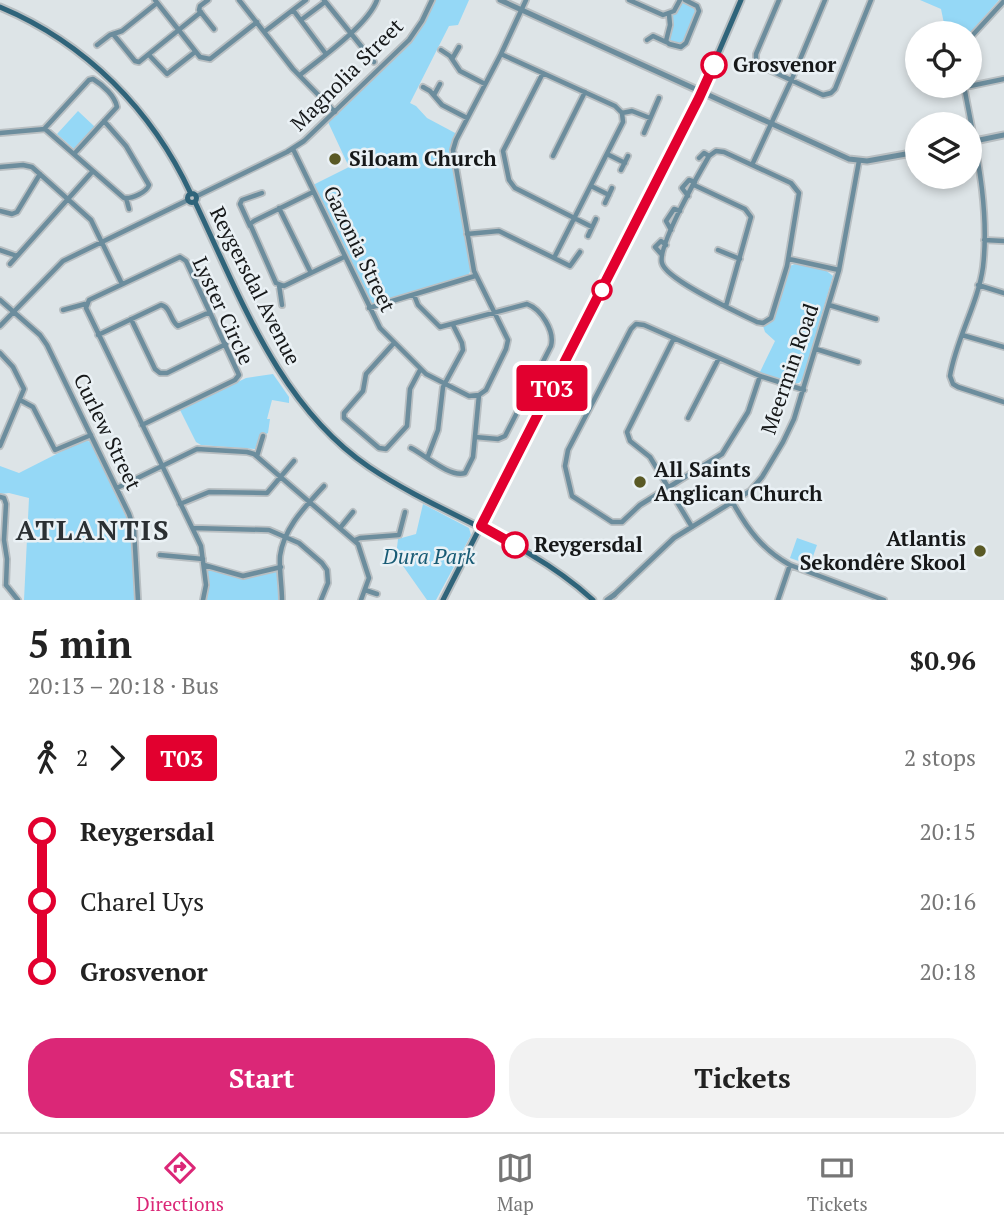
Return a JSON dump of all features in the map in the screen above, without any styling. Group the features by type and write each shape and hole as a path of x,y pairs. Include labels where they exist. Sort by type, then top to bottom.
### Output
{"main road":[{"path":"443,600 702,92 741,0"},
{"name":"Reygersdal Avenue","path":"0,7 60,38 115,84 157,134 193,198 263,345 314,417 368,466 422,498 481,526 552,566 593,600"}],"street":[{"path":"208,0 200,6 201,12 214,29"},
{"path":"264,32 306,0"},
{"name":"Magnolia Street","path":"0,326 59,263 293,149 409,40 432,0"},
{"path":"500,0 844,157 859,161 905,154"},
{"path":"411,448 428,456 431,461 462,475 471,461 479,395 486,390 507,346 506,333 475,276 453,154 454,143 526,0"},
{"path":"630,0 660,15 669,14 682,0 696,6 699,11 686,43 679,48 651,36 647,40"},
{"path":"779,0 756,59 761,66 826,95 833,91 871,0"},
{"path":"752,165 825,0"},
{"path":"97,45 122,31 156,1 203,59 210,59 257,22"},
{"path":"243,1 264,32 335,112"},
{"path":"301,20 324,1 374,62"},
{"path":"300,75 350,34 378,1"},
{"path":"982,25 1004,1"},
{"path":"293,10 326,54"},
{"path":"113,34 135,61 139,62 201,12"},
{"path":"667,42 669,14"},
{"path":"452,59 459,47"},
{"path":"441,50 452,59 460,71 485,84"},
{"path":"149,55 167,74 195,52"},
{"path":"501,54 615,106 622,113 622,125 554,258"},
{"path":"543,73 504,148 503,159 513,186 592,227"},
{"path":"0,133 45,128 90,79 103,87 117,103 117,107 74,154"},
{"path":"982,83 1004,79"},
{"path":"433,96 440,84"},
{"path":"423,88 442,105 467,118"},
{"path":"553,156 585,92"},
{"path":"644,133 659,97"},
{"path":"622,113 632,111 650,118"},
{"path":"104,121 126,146 149,185 146,190 126,198"},
{"path":"45,128 126,198 129,209"},
{"path":"982,139 1004,135"},
{"name":"Gazonia Street","path":"293,149 380,328 420,370 470,396 479,395"},
{"path":"722,151 791,183 799,191 789,259 768,322 759,323 689,287 667,272 662,264 662,255 671,230 709,156 722,151"},
{"path":"699,158 704,153 709,156"},
{"path":"607,154 625,163"},
{"path":"621,170 628,156"},
{"name":"Meermin Road","path":"611,598 667,544 733,503 758,482 780,447 794,419 839,270 859,161"},
{"path":"0,167 26,165 90,218 122,284"},
{"path":"10,264 93,171"},
{"path":"0,211 12,214 17,212 40,174"},
{"path":"688,197 682,188 689,180 749,212 751,221 726,306"},
{"path":"591,186 609,195"},
{"path":"605,203 612,188"},
{"path":"982,188 982,269 950,373 952,381 958,387 1004,401"},
{"path":"250,226 254,220 313,192"},
{"path":"262,193 242,200 240,204 279,285 282,304"},
{"path":"279,208 311,273"},
{"path":"588,236 596,219"},
{"path":"467,234 499,231 571,265 580,252"},
{"path":"984,240 1004,241"},
{"path":"662,255 655,247 661,241 666,245"},
{"path":"0,250 17,256"},
{"path":"718,250 740,258"},
{"path":"279,285 284,286 344,257"},
{"name":"Lyster Circle","path":"63,310 86,304 89,300 174,258 186,261 239,372 238,378 142,425"},
{"path":"789,259 839,270"},
{"path":"369,308 475,276"},
{"path":"978,285 1004,293"},
{"path":"414,295 418,305 436,324 443,327 522,304 532,306 539,312 551,333 553,341 505,436 498,439 475,437"},
{"name":"Curlew Street","path":"0,300 40,335 47,345 117,488 134,529 138,600"},
{"path":"86,304 201,546 204,562 203,600"},
{"path":"99,335 162,305 167,308 175,324 180,326 210,312"},
{"path":"829,305 876,319"},
{"path":"131,319 159,373 167,373 226,344"},
{"path":"760,376 748,412 722,454 640,505 622,522 614,523 572,496 568,487 565,461 568,450 632,327 642,324 760,376 803,390"},
{"path":"428,456 438,430 445,384 463,350 453,325"},
{"path":"962,334 1004,347"},
{"path":"674,338 626,432 630,441 648,454 692,527"},
{"path":"394,342 366,374 363,391 343,414 344,418 380,449 388,448 407,426 410,389 420,370"},
{"path":"816,349 858,362"},
{"path":"0,354 10,363 23,384 20,400 0,446"},
{"path":"688,418 719,358"},
{"path":"20,400 33,407 55,450 91,435"},
{"path":"257,456 263,436"},
{"path":"117,488 200,449 247,452 257,456 358,544 369,575 361,600"},
{"path":"180,504 209,492 265,494 294,461"},
{"path":"282,600 281,552 296,518 324,486"},
{"path":"0,497 4,498 6,504 4,540 8,559 3,586 18,600"},
{"path":"733,503 755,539 774,555 790,565 870,598 884,600"},
{"path":"340,528 353,512"},
{"path":"354,540 397,535 401,532 405,512"},
{"path":"192,528 269,530 299,543 326,567 328,579 321,600"},
{"path":"160,555 204,562 239,576 281,568"},
{"path":"778,600 790,565"},
{"path":"365,590 377,594"}],"green space":[{"path":"435,0 469,0 458,25 449,26 410,103 427,118 457,134 452,143 451,154 471,270 467,277 371,304 313,185 349,167 328,122 411,41"},
{"path":"920,0 999,0 981,21 944,21 941,9"},
{"path":"681,3 696,8 697,13 681,46 668,39 672,16"},
{"path":"78,111 95,127 74,149 57,134"},
{"path":"797,263 824,269 833,276 803,379 794,384 759,374 775,341 765,332 763,326 774,319 790,266"},
{"path":"273,374 289,397 289,403 272,400 267,419 270,419 268,433 259,438 255,449 201,445 196,442 180,410 246,378"},
{"path":"84,440 91,442 131,527 136,600 24,600 29,498 9,493 0,494 0,466 19,473"},
{"name":"Dura Park","path":"423,504 469,528 471,535 436,600 427,600 396,556 398,539 416,534"},
{"path":"797,538 817,545 810,565 790,558"},
{"path":"209,569 239,578 276,571 279,600 205,600 208,588 206,572"}],"bus line":[{"name":"T03","path":"515,545 481,526 714,65"}],"place":[{"name":"Grosvenor","path":"714,65"},
{"name":"Siloam Church","path":"335,159"},
{"name":"All Saints Anglican Church","path":"640,482"},
{"name":"Reygersdal","path":"515,545"},
{"name":"Atlantis Sekondêre Skool","path":"980,551"}],"district":[{"name":"ATLANTIS","path":"93,530"}]}
